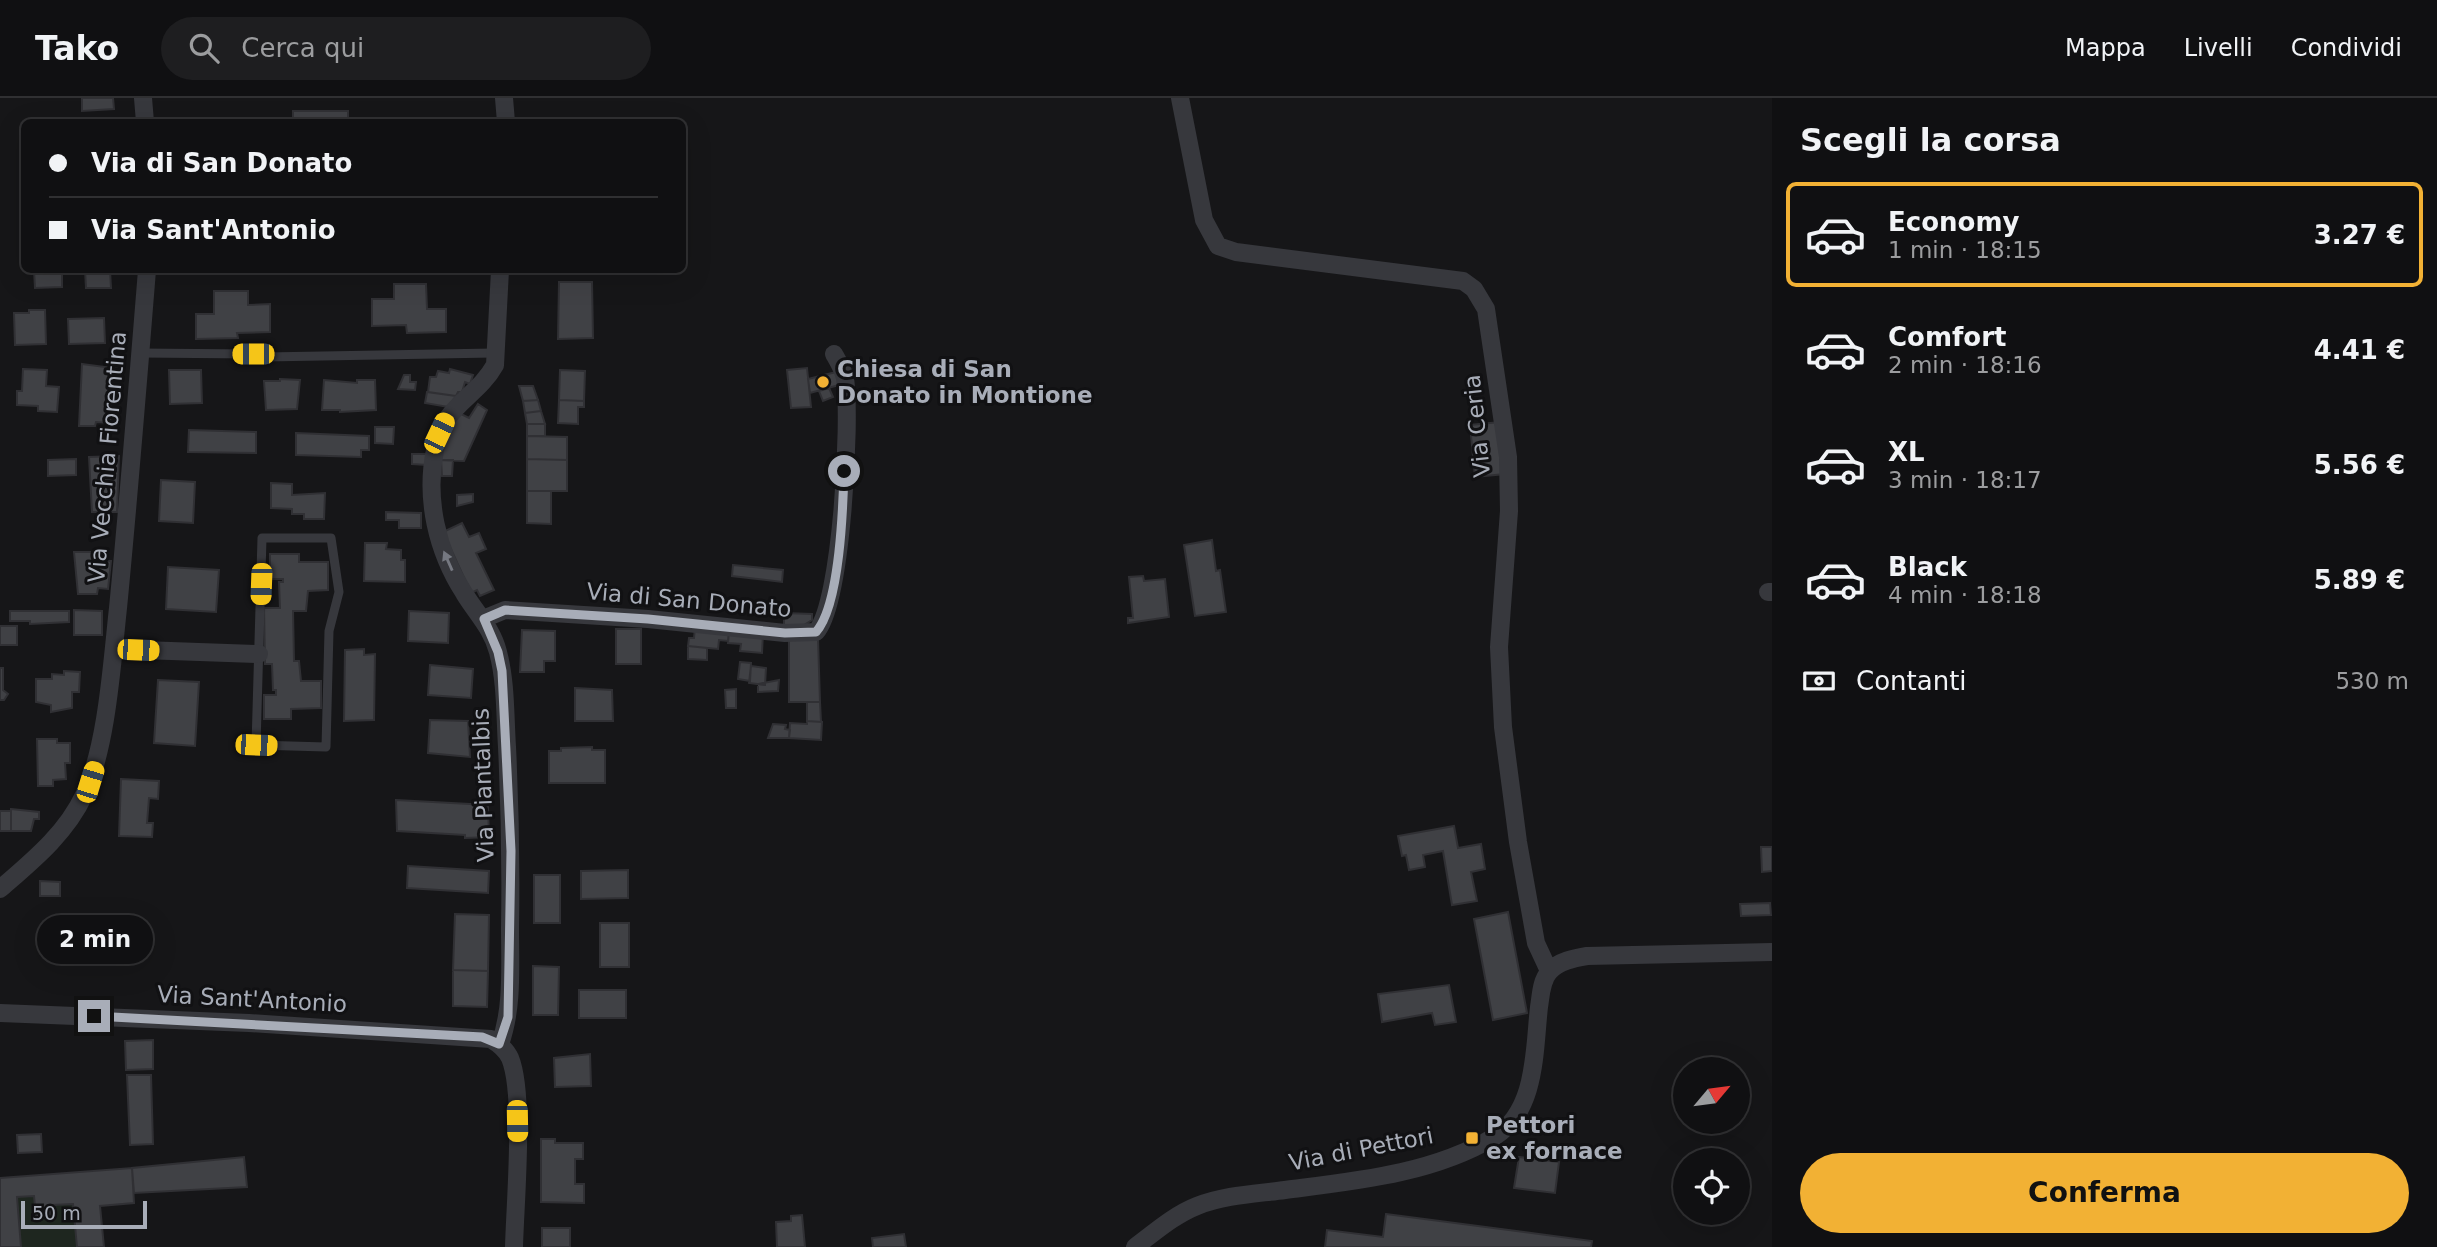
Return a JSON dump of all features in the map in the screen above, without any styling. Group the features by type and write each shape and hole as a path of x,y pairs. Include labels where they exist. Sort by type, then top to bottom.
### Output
{"street":[{"path":"143,98 145,119"},
{"path":"504,98 506,119"},
{"name":"Via Ceria","path":"1180,98 1204,220 1219,246 1236,252 1463,281 1474,289 1486,309 1508,457 1508,511 1499,647 1503,727 1518,842 1536,943 1549,971"},
{"name":"Via Vecchia Fiorentina","path":"0,889 60,831 84,796 98,756 114,649 147,273"},
{"name":"Via Piantalbis","path":"499,1044 508,1017 510,808 502,671 495,643 484,619 463,591 439,540 433,506 432,472 435,448 445,420 490,374 495,365 500,273"},
{"name":"Via di San Donato","path":"484,619 505,610 648,619 785,633 816,632 825,617 835,580 844,497 846,394 844,375 834,354"},
{"path":"114,649 259,654"},
{"path":"1549,971 1562,962 1587,956 1772,952"},
{"name":"Via di Pettori","path":"1135,1247 1178,1216 1217,1200 1388,1174 1471,1149 1497,1135 1513,1120 1529,1088 1541,989 1549,971"},
{"name":"Via Sant'Antonio","path":"0,1013 455,1035 486,1037 499,1044"},
{"path":"499,1044 510,1060 516,1095 514,1247"}],"lane":[{"path":"139,353 265,356 494,353"},
{"path":"262,538 331,538 339,592 329,631 326,747 256,745 259,654 262,538"}],"shaded area":[{"path":"34,1196 36,1217 52,1205 73,1204 77,1247 21,1247 17,1197"}],"building":[{"path":"82,98 113,98 114,109 82,111"},
{"path":"293,111 348,111 348,119 293,119"},
{"path":"34,273 62,273 62,287 35,288"},
{"path":"85,273 110,273 111,288 86,288"},
{"path":"559,282 592,282 593,338 558,339"},
{"path":"394,284 426,284 427,309 446,309 446,332 407,333 406,325 372,326 372,299 394,299"},
{"path":"214,291 248,291 248,305 270,304 270,332 237,333 238,338 196,339 196,314 214,314"},
{"path":"29,310 45,310 46,344 15,345 14,313 29,313"},
{"path":"104,318 105,343 69,344 68,319"},
{"path":"82,364 113,368 110,423 96,422 95,426 79,426"},
{"path":"807,368 811,407 791,408 787,370"},
{"path":"23,369 47,370 46,386 59,387 57,412 38,411 38,406 17,405 17,391 22,391"},
{"path":"450,369 473,375 470,384 465,382 462,392 458,392 456,396 428,392 430,377 436,377 438,371 449,373"},
{"path":"169,370 201,370 202,403 170,404"},
{"path":"560,370 585,371 584,401 559,400"},
{"name":"Chiesa di San Donato in Montione","path":"836,372 839,385 810,393 808,379"},
{"path":"404,375 410,375 410,382 416,382 415,390 398,389"},
{"path":"300,380 297,409 266,410 264,381"},
{"path":"324,380 357,383 357,380 375,380 376,410 322,410"},
{"path":"519,386 533,386 538,400 523,401"},
{"path":"829,388 833,397 823,401 819,391"},
{"path":"427,392 456,396 448,407 425,403"},
{"path":"538,400 541,411 525,413 523,401"},
{"path":"559,400 584,401 584,407 578,407 578,424 558,423"},
{"path":"478,404 487,410 464,461 439,460 455,411 469,418"},
{"path":"541,411 545,424 527,424 525,413"},
{"path":"1500,422 1505,474 1475,477 1470,425"},
{"path":"527,424 545,424 545,436 527,436"},
{"path":"375,427 394,427 393,444 375,443"},
{"path":"189,430 256,432 256,453 188,452"},
{"path":"296,433 369,436 369,450 361,450 361,457 296,455"},
{"path":"527,436 567,437 567,460 527,459"},
{"path":"412,454 427,454 427,465 412,464"},
{"path":"119,456 117,512 92,512 89,457"},
{"path":"76,459 76,475 48,476 48,460"},
{"path":"527,459 567,460 567,491 527,491"},
{"path":"441,460 453,460 452,476 442,476"},
{"path":"161,480 195,482 193,523 159,521"},
{"path":"271,483 292,484 292,495 325,493 324,519 304,519 304,514 292,514 292,509 271,508"},
{"path":"527,491 551,491 551,524 527,523"},
{"path":"473,494 473,502 457,506 457,495"},
{"path":"386,512 421,513 421,528 399,528 399,520 386,520"},
{"path":"462,523 469,537 479,533 486,549 476,553 494,590 480,596 477,590 471,593 443,532"},
{"path":"1212,540 1216,571 1220,570 1226,612 1195,616 1184,545"},
{"path":"365,543 387,543 386,549 401,550 401,560 405,560 405,582 364,581"},
{"path":"74,552 101,552 100,561 111,561 108,589 98,588 97,594 78,594"},
{"path":"270,554 299,554 299,562 328,562 328,590 308,591 306,611 293,611 294,661 299,661 301,681 321,681 321,708 291,709 291,719 264,719 264,695 276,695 276,690 273,690 272,664 265,664 264,608 280,608 279,582 283,582 283,579 270,579"},
{"path":"733,565 783,570 782,582 732,576"},
{"path":"168,567 219,570 216,612 166,609"},
{"path":"1143,576 1144,581 1165,579 1169,617 1128,623 1128,618 1133,618 1129,577"},
{"path":"74,610 102,611 102,635 74,635"},
{"path":"10,611 69,611 69,622 30,624 30,621 10,621"},
{"path":"409,611 449,613 448,643 408,641"},
{"path":"784,613 812,614 812,620 804,625 784,625"},
{"path":"0,626 17,626 17,645 0,645"},
{"path":"695,628 729,630 728,641 719,640 718,649 688,646 689,638 694,638"},
{"path":"616,629 641,629 641,664 616,664"},
{"path":"522,630 555,631 555,661 544,661 544,672 520,672"},
{"path":"729,630 763,633 762,653 740,651 741,644 728,643"},
{"path":"789,638 818,638 820,702 789,702"},
{"path":"688,646 707,648 707,660 688,659"},
{"path":"364,649 364,655 375,654 374,720 344,721 345,650"},
{"path":"740,662 751,663 750,681 738,679"},
{"path":"430,665 473,669 471,698 428,695"},
{"path":"751,666 766,668 765,685 749,683"},
{"path":"0,668 3,668 3,690 8,694 4,700 0,700"},
{"path":"64,671 80,672 79,692 72,692 72,708 51,712 51,705 36,702 36,679 52,679 52,674 64,675"},
{"path":"158,680 199,682 195,746 154,743"},
{"path":"779,680 778,691 758,692 758,684"},
{"path":"575,688 612,690 613,721 575,721"},
{"path":"736,689 736,708 726,708 725,690"},
{"path":"807,702 820,702 821,722 807,721"},
{"path":"430,720 468,721 470,757 428,753"},
{"path":"807,721 822,722 821,740 789,738 790,723 807,724"},
{"path":"773,724 786,725 785,729 790,730 789,738 768,738"},
{"path":"37,739 57,739 57,743 70,743 70,763 65,763 66,779 53,780 53,786 38,786"},
{"path":"592,747 592,750 605,750 605,783 549,783 549,751"},
{"path":"121,779 159,781 158,799 149,798 147,823 153,823 152,837 119,836"},
{"path":"396,800 488,805 489,837 465,838 465,835 397,831"},
{"path":"11,809 39,812 39,819 34,819 31,831 11,831"},
{"path":"0,811 11,811 11,831 0,831"},
{"path":"1454,826 1458,848 1481,844 1485,869 1471,872 1477,901 1452,905 1443,851 1423,855 1425,867 1409,870 1406,855 1402,856 1398,836"},
{"path":"1761,847 1772,847 1772,871 1762,872"},
{"path":"408,866 489,871 488,893 407,888"},
{"path":"628,870 628,898 581,899 581,871"},
{"path":"534,875 560,875 560,923 534,923"},
{"path":"40,881 60,882 60,896 40,896"},
{"path":"1770,903 1771,915 1741,916 1740,904"},
{"path":"1508,912 1527,1013 1493,1020 1474,919"},
{"path":"455,914 489,915 488,971 453,970"},
{"path":"600,923 629,923 629,967 600,967"},
{"path":"533,966 559,967 558,1015 533,1015"},
{"path":"453,970 488,971 487,1007 453,1006"},
{"path":"1449,985 1456,1022 1435,1025 1432,1013 1382,1022 1378,994"},
{"path":"579,990 626,990 626,1018 579,1018"},
{"path":"153,1040 153,1069 126,1070 125,1041"},
{"path":"590,1054 591,1086 555,1087 554,1058"},
{"path":"127,1075 151,1075 153,1144 130,1145"},
{"path":"41,1134 42,1152 18,1153 17,1135"},
{"path":"541,1139 555,1139 555,1143 583,1143 583,1159 575,1159 575,1184 584,1184 584,1203 541,1202"},
{"path":"244,1157 247,1187 134,1193 132,1168"},
{"path":"1519,1157 1559,1162 1555,1193 1514,1188"},
{"path":"132,1168 134,1203 100,1206 104,1247 77,1247 73,1204 52,1205 53,1216 36,1217 34,1196 17,1197 21,1247 0,1247 0,1178"},
{"path":"1386,1214 1592,1241 1591,1247 1325,1247 1327,1230 1383,1237"},
{"path":"802,1215 805,1247 777,1247 776,1222 791,1221 791,1216"},
{"path":"542,1228 570,1228 570,1247 542,1247"},
{"path":"904,1234 906,1247 873,1247 872,1238"}],"place":[{"name":"Chiesa di San Donato in Montione","path":"823,382"},
{"name":"Pettori ex fornace","path":"1472,1138"}],"route":[{"path":"94,1016 482,1037 499,1044 508,1017 510,808 502,671 498,652 484,619 505,610 648,619 785,633 816,632 825,617 835,580 844,497 844,471"}]}
